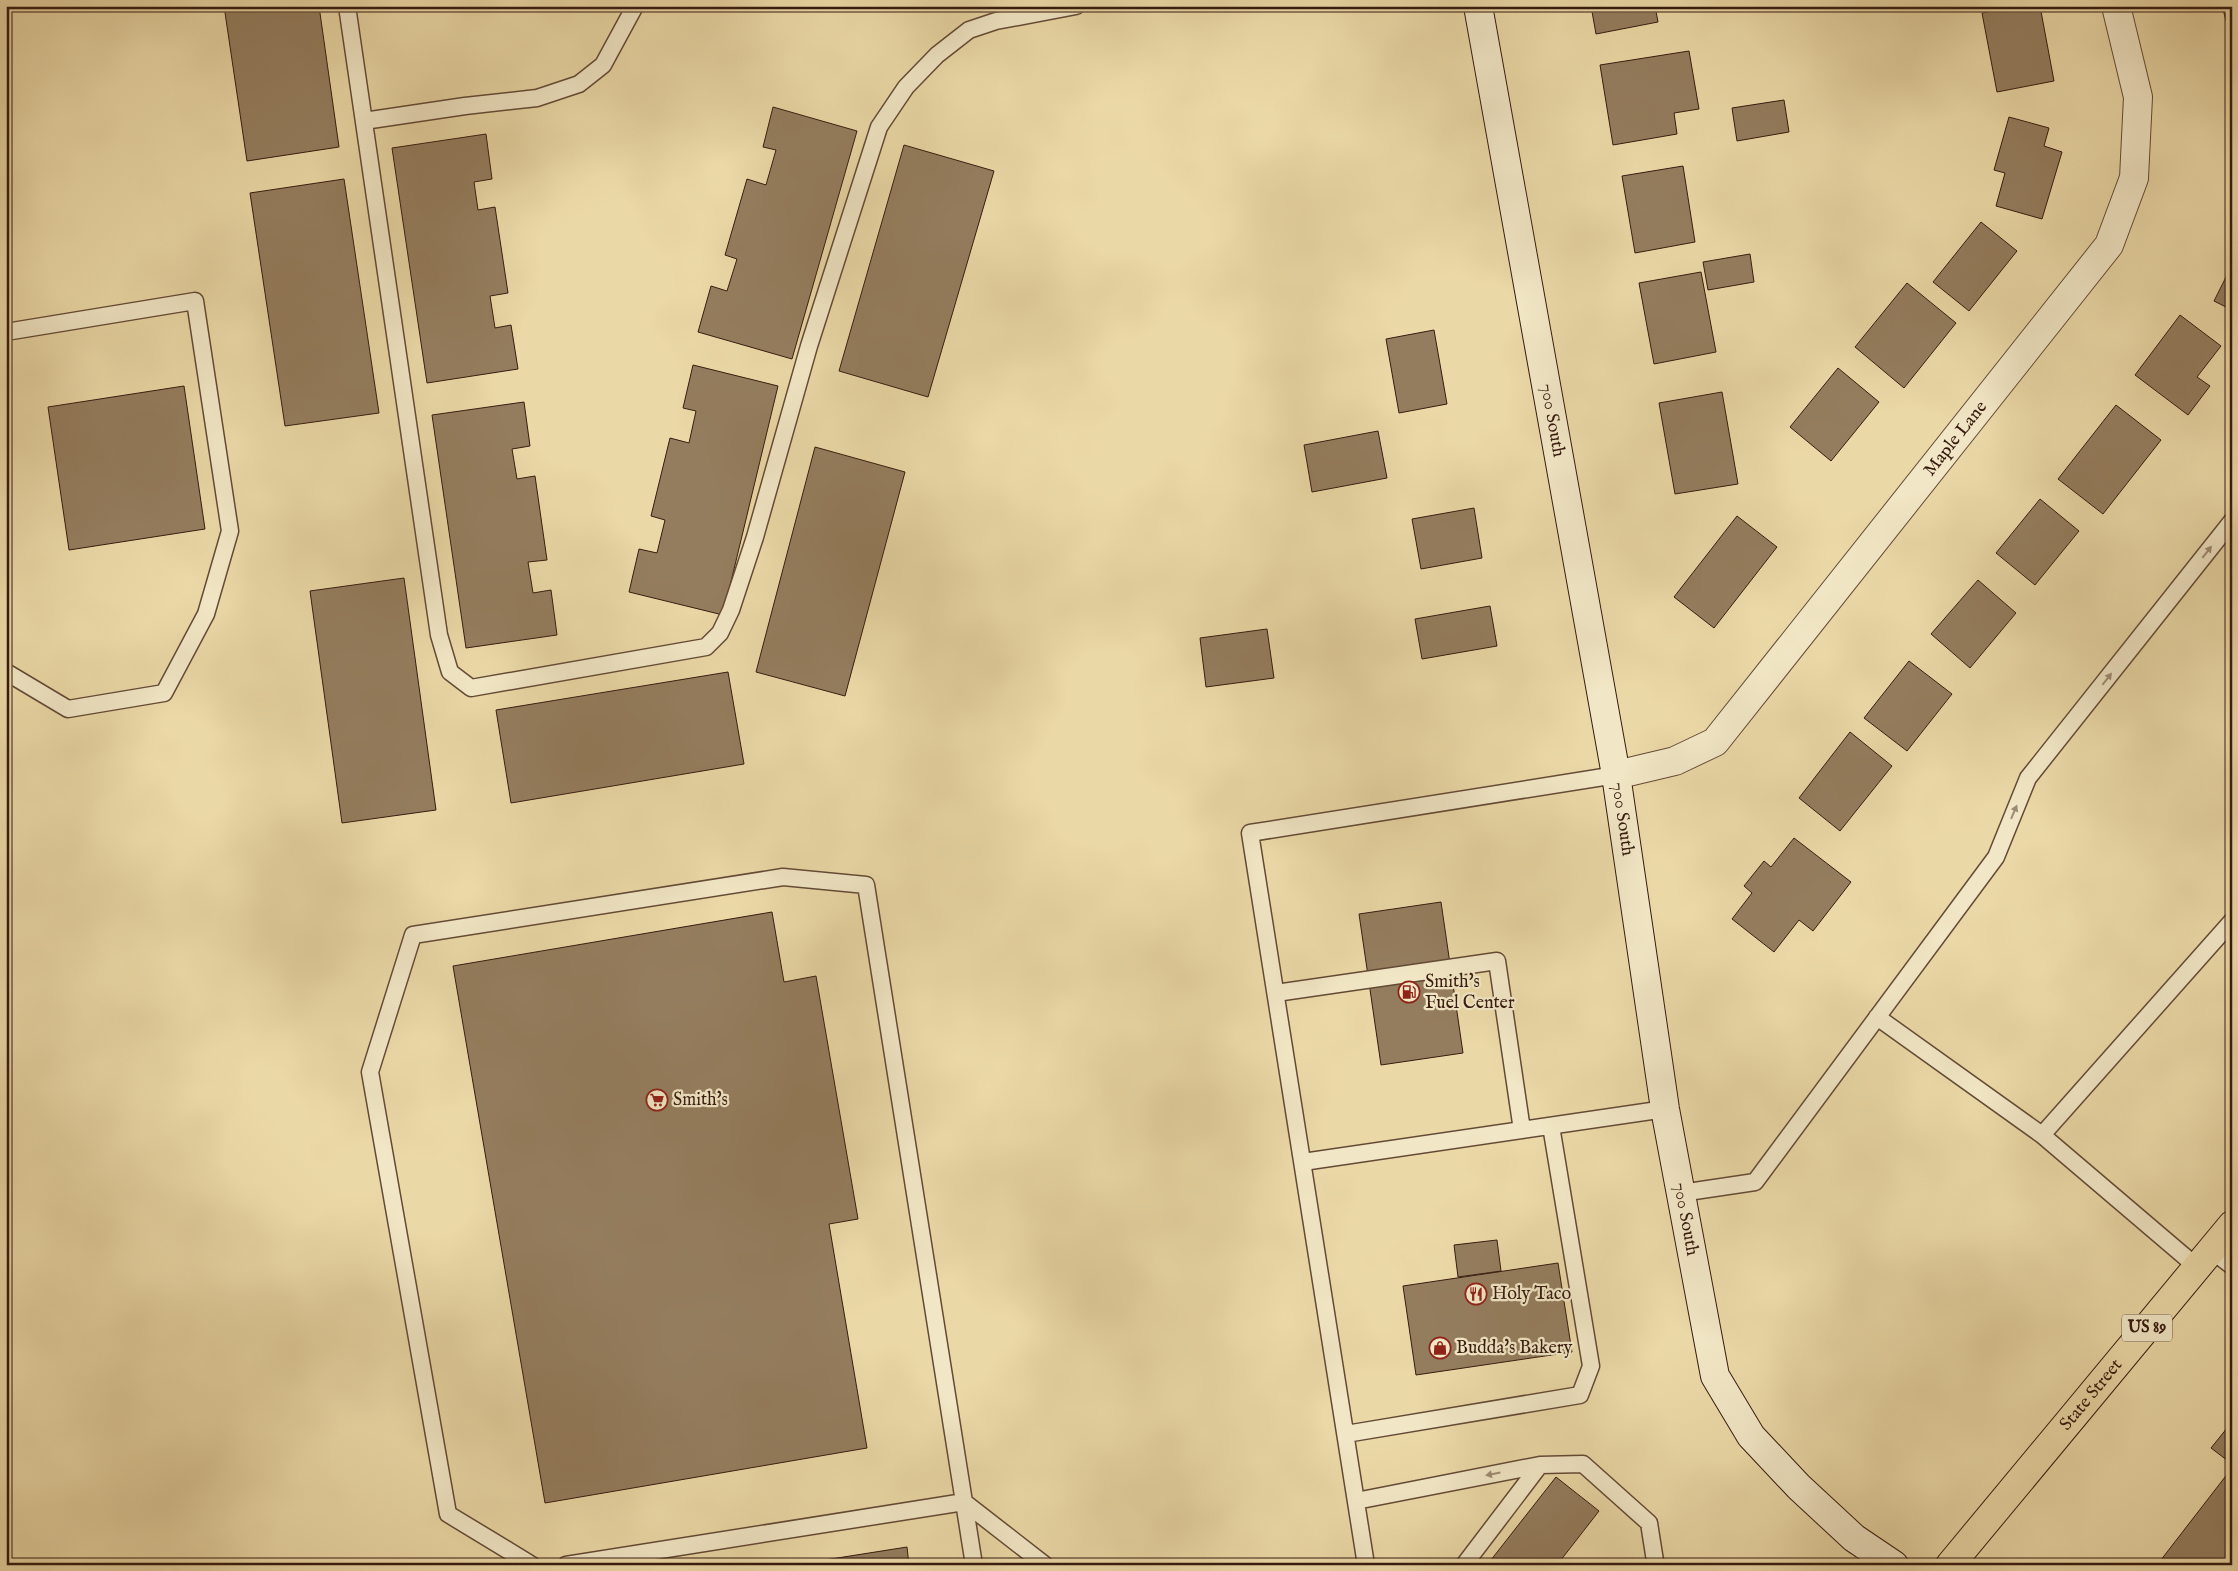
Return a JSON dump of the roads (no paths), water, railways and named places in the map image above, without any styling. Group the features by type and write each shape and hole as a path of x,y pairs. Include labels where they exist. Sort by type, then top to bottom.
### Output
{"main road":[{"name":"State Street","path":"1950,1565 2213,1261 2232,1226"}],"street":[{"name":"700 South","path":"1478,6 1616,775 1665,1109 1715,1376 1751,1436 1787,1474 1854,1538 1894,1565"},
{"name":"Maple Lane","path":"1616,775 1675,761 1715,742 2109,244 2134,178 2138,97 2116,6"}],"lane":[{"path":"348,6 439,635 450,672 471,688 706,647 720,633 731,610 755,537 809,346 879,127 906,86 937,56 970,30 996,21 1076,6"},
{"path":"364,121 465,106 537,98 579,84 603,65 635,6"},
{"path":"6,332 195,301 230,531 206,614 164,693 68,709 6,672"},
{"path":"1681,1193 1755,1182 1996,857 2028,778 2232,521"},
{"path":"1366,1565 1250,833 1616,775"},
{"path":"532,1565 448,1514 370,1072 413,935 783,877 866,885 974,1565"},
{"path":"2042,1135 2232,921"},
{"path":"1276,993 1497,961 1522,1130"},
{"path":"1878,1017 2213,1261"},
{"path":"1302,1162 1665,1109"},
{"path":"1346,1434 1580,1395 1591,1366 1551,1126"},
{"path":"1356,1501 1540,1465 1583,1464 1649,1523 1655,1561 1652,1565"},
{"path":"1464,1565 1540,1465"},
{"path":"566,1565 964,1502 1045,1565"}],"place":[{"name":"Smith's Fuel Center","path":"1409,992"},
{"name":"Smith's","path":"657,1100"},
{"name":"Holy Taco","path":"1476,1294"},
{"name":"Budda's Bakery","path":"1440,1348"}]}
